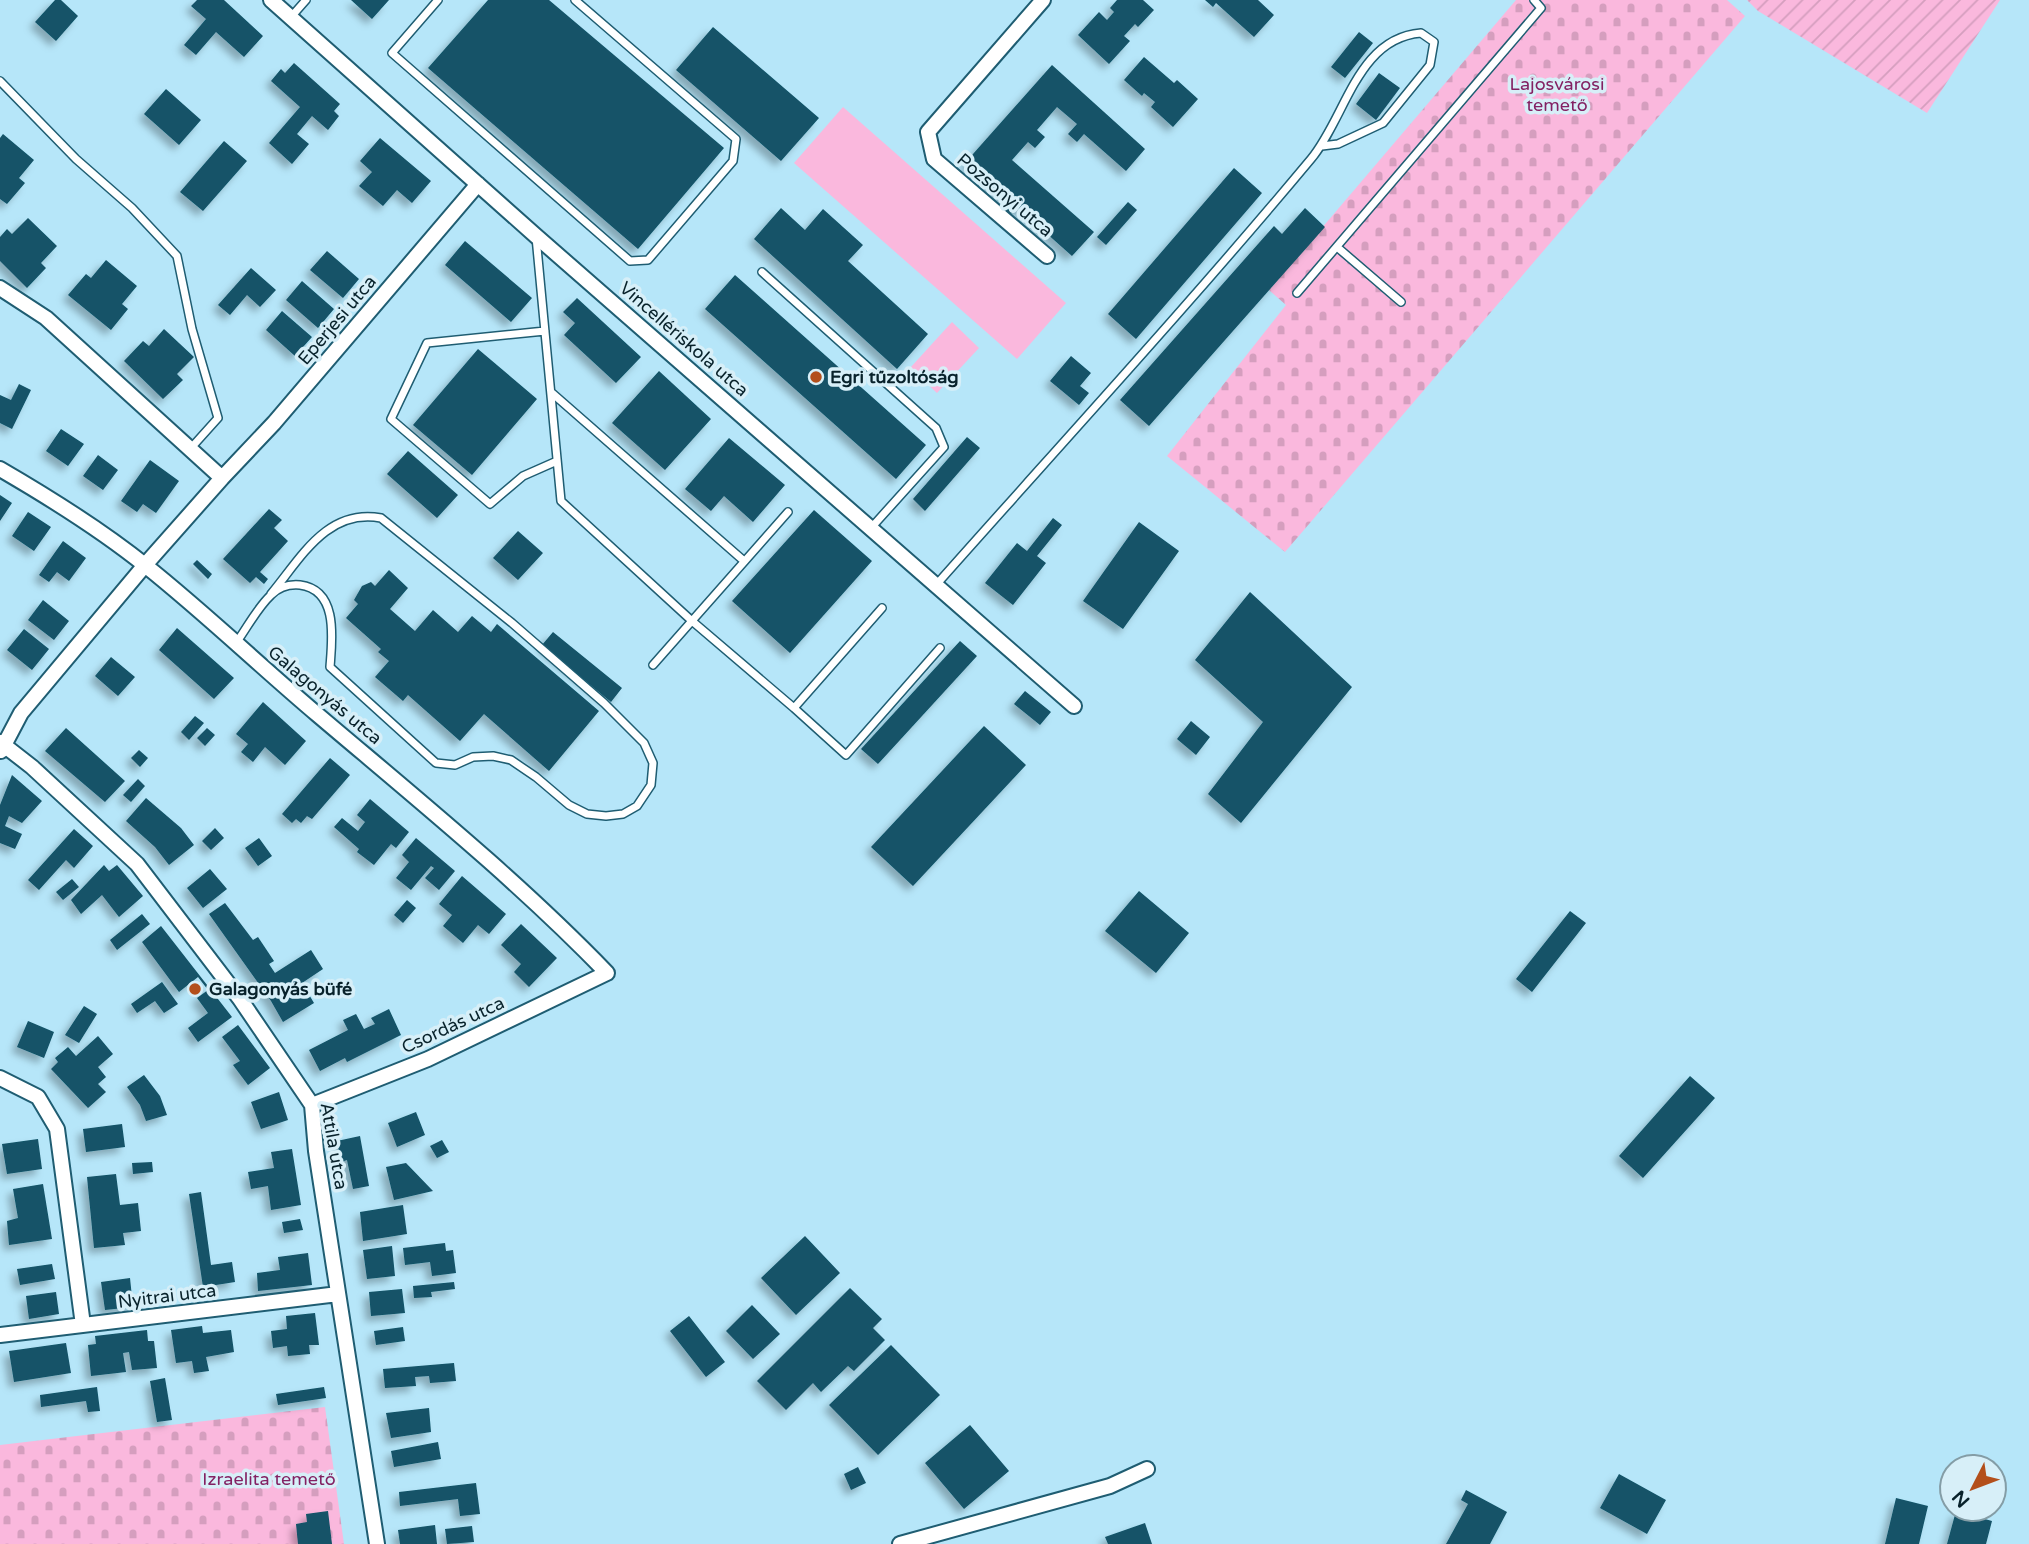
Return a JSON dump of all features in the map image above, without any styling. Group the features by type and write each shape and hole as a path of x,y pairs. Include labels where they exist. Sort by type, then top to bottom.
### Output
{"street":[{"name":"Vincellériskola utca","path":"271,0 536,236 1074,706"},
{"name":"Pozsonyi utca","path":"1044,0 928,132 934,159 1047,256"},
{"name":"Eperjesi utca","path":"1,745 22,713 145,565 274,423 478,184"},
{"path":"0,288 46,318 222,478"},
{"name":"Galagonyás utca","path":"0,468 52,499 145,565 448,823 607,973"},
{"name":"Attila utca","path":"1,745 84,813 137,864 240,999 312,1105 316,1151 377,1544"},
{"name":"Csordás utca","path":"312,1105 428,1059 607,973"},
{"path":"0,1078 38,1097 57,1129 83,1325"},
{"name":"Nyitrai utca","path":"0,1335 338,1294"},
{"path":"900,1544 1110,1486 1147,1469"}],"lane":[{"path":"291,18 306,0"},
{"path":"438,0 392,52 630,261 648,260 733,160 736,139 575,0"},
{"path":"1297,293 1541,8 1534,0"},
{"path":"936,585 1265,215 1322,146 1363,68 1388,43 1403,34 1420,33 1434,42 1430,65 1383,124 1338,144 1322,146"},
{"path":"0,81 76,159 132,208 177,256 192,329 218,418 191,449"},
{"path":"536,236 561,500 692,621 846,755 940,648"},
{"path":"1337,247 1401,302"},
{"path":"762,272 936,428 944,447 872,528"},
{"path":"545,331 427,343 391,419 490,504 523,476 557,461"},
{"path":"552,393 744,561"},
{"path":"653,666 788,512"},
{"path":"235,644 271,594 324,531 345,520 364,515 381,518 604,703 644,744 653,764 651,785 637,806 623,814 606,816 587,814 569,805 511,760 493,756 473,757 455,765 436,763 330,667 330,612 321,596 305,586 289,584 271,594"},
{"path":"794,708 882,608"}],"green space":[{"name":"Lajosvárosi temető","path":"1516,0 1727,0 1745,16 1285,552 1167,456 1286,305 1269,290"},
{"path":"1747,0 2000,0 1927,113 1758,11"},
{"path":"843,107 1066,303 1017,359 794,163"},
{"path":"952,322 979,348 937,393 910,368"},
{"name":"Izraelita temető","path":"325,1407 344,1544 0,1544 0,1445"}],"building":[{"path":"55,0 61,0 78,16 56,41 35,22"},
{"path":"197,0 224,0 263,36 244,57 216,32 196,55 184,45 206,19 191,6"},
{"path":"351,0 389,0 372,19"},
{"path":"488,0 549,0 724,148 638,249 428,68"},
{"path":"1117,0 1143,0 1154,10 1138,27 1135,24 1124,36 1130,41 1109,64 1078,35 1099,12 1107,20 1114,12 1110,8"},
{"path":"1205,0 1258,0 1274,15 1254,37 1216,3 1213,7"},
{"path":"713,27 819,118 781,161 676,70"},
{"path":"1359,32 1373,43 1345,78 1331,67"},
{"path":"1144,57 1174,83 1177,80 1198,99 1173,127 1151,107 1155,102 1144,93 1142,96 1124,80"},
{"path":"294,63 340,104 334,111 339,116 328,130 312,116 297,134 309,144 292,164 269,143 300,107 271,81 281,69 285,73"},
{"path":"1052,65 1145,149 1126,171 1084,134 1077,142 1068,134 1077,124 1057,107 1037,130 1045,137 1035,148 1028,142 1012,160 1094,232 1072,256 1017,207 1009,216 1001,209 1008,201 965,163"},
{"path":"1379,73 1400,88 1376,120 1356,104"},
{"path":"166,89 201,120 179,145 144,114"},
{"path":"3,134 34,160 19,178 25,183 7,204 0,199 0,138"},
{"path":"380,138 431,181 412,203 397,190 383,206 359,186 372,172 360,161"},
{"path":"224,141 247,161 203,211 180,192"},
{"path":"1234,168 1262,193 1136,339 1108,314"},
{"path":"1128,202 1137,210 1106,245 1097,237"},
{"path":"781,208 805,230 823,209 863,245 848,261 928,334 897,369 754,239"},
{"path":"1305,208 1325,227 1149,426 1120,400 1274,226 1282,234"},
{"path":"28,218 57,246 41,263 46,268 27,288 0,261 0,237 7,229 12,234"},
{"path":"465,241 532,298 511,322 445,265"},
{"path":"327,251 359,279 343,298 310,270"},
{"path":"106,260 137,286 122,304 128,309 111,330 68,295 86,274 91,278"},
{"path":"251,268 276,290 260,307 247,295 230,315 218,305"},
{"name":"Egri tűzoltóság","path":"735,275 926,445 896,479 705,309"},
{"path":"302,281 334,309 318,328 286,300"},
{"path":"577,298 641,357 616,383 564,335 575,323 563,312"},
{"path":"282,311 312,337 295,356 266,330"},
{"path":"164,329 194,357 177,374 183,380 163,399 124,361 143,341 149,346"},
{"path":"478,349 537,399 472,475 413,425"},
{"path":"1071,356 1091,373 1080,386 1089,393 1079,405 1050,381"},
{"path":"659,371 711,419 665,470 612,423"},
{"path":"19,384 31,390 12,429 0,423 0,395 11,400"},
{"path":"61,429 84,444 68,466 46,451"},
{"path":"967,437 980,448 925,511 913,499"},
{"path":"729,438 785,485 753,522 724,496 711,511 685,489"},
{"path":"408,451 458,495 437,518 387,474"},
{"path":"98,455 118,470 103,490 83,476"},
{"path":"150,460 179,481 156,513 143,504 137,512 121,501"},
{"path":"0,495 12,503 0,521"},
{"path":"269,509 282,520 274,528 288,541 260,572 268,579 264,584 256,577 250,583 223,559"},
{"path":"814,510 872,561 790,653 732,601"},
{"path":"28,512 51,527 34,551 12,536"},
{"path":"1053,518 1062,525 1037,556 1046,563 1013,605 985,583 1017,543 1027,551"},
{"path":"1139,522 1179,551 1123,629 1083,601"},
{"path":"518,531 543,553 518,580 493,558"},
{"path":"63,541 86,558 69,581 57,572 49,582 39,575"},
{"path":"197,560 212,574 208,579 193,564"},
{"path":"389,570 408,588 390,609 415,631 433,610 458,632 472,616 491,632 497,624 599,711 549,771 484,714 460,741 408,695 403,701 375,677 389,661 378,652 381,649 346,618 358,604 354,600 362,586 371,582 375,586"},
{"path":"1250,592 1352,687 1241,823 1208,794 1263,722 1195,660"},
{"path":"43,600 69,621 54,640 28,620"},
{"path":"177,628 234,678 214,699 159,650"},
{"path":"24,629 49,649 32,670 7,650"},
{"path":"553,632 622,688 611,702 542,645"},
{"path":"960,641 977,656 878,764 861,749"},
{"path":"111,657 135,677 118,696 95,676"},
{"path":"1025,691 1051,712 1040,725 1014,704"},
{"path":"263,702 306,741 285,765 265,747 253,762 241,752 248,744 236,734"},
{"path":"195,716 204,723 189,740 181,732"},
{"path":"1191,721 1210,737 1196,755 1177,739"},
{"path":"984,726 1026,765 913,886 871,847"},
{"path":"66,728 125,781 105,802 45,751"},
{"path":"207,728 215,735 205,746 197,738"},
{"path":"139,750 148,758 140,767 131,758"},
{"path":"330,758 350,775 312,819 307,816 301,823 296,819 292,823 282,814"},
{"path":"12,775 42,801 22,823 9,816 5,826 22,834 15,849 0,843 0,805"},
{"path":"138,779 145,786 131,802 123,795"},
{"path":"146,798 181,828 194,845 169,865 155,847 126,821"},
{"path":"370,799 409,832 396,848 391,844 374,865 357,852 359,849 334,827 342,818 358,831 365,822 357,815"},
{"path":"215,828 224,838 211,850 202,841"},
{"path":"74,829 93,846 74,868 66,860 39,890 28,880"},
{"path":"259,838 272,856 258,866 245,848"},
{"path":"416,838 455,871 439,890 425,878 434,868 431,866 411,890 396,878 409,862 402,855"},
{"path":"104,865 109,871 117,865 143,896 119,917 102,895 81,914 71,900"},
{"path":"210,869 227,889 203,908 187,888"},
{"path":"462,876 506,914 489,934 478,925 463,943 443,926 452,915 439,904"},
{"path":"72,879 79,887 63,900 56,892"},
{"path":"1139,891 1189,933 1156,973 1105,931"},
{"path":"407,900 416,908 403,923 394,915"},
{"path":"225,903 253,940 258,937 274,961 269,964 275,973 311,950 323,969 302,983 314,1003 283,1022 209,914"},
{"path":"1570,911 1586,923 1532,992 1516,979"},
{"path":"142,914 150,924 117,950 110,940"},
{"path":"521,924 557,958 529,987 514,972 521,964 501,945"},
{"path":"161,926 232,1017 198,1042 188,1028 208,1013 197,998 208,990 198,977 179,992 142,942"},
{"path":"162,982 178,1004 164,1013 155,1001 137,1013 131,1004"},
{"path":"84,1006 97,1014 79,1043 65,1035"},
{"path":"389,1009 401,1035 347,1062 345,1058 320,1071 309,1050 348,1030 343,1020 356,1014 364,1029 375,1024 371,1018"},
{"path":"28,1021 54,1032 44,1058 17,1047"},
{"path":"238,1025 270,1068 248,1085 233,1065 240,1061 222,1037"},
{"path":"98,1036 113,1054 98,1067 106,1077 98,1084 106,1092 88,1108 51,1069 58,1062 55,1058 68,1047 76,1056"},
{"path":"144,1075 160,1096 167,1115 146,1121 140,1105 127,1087"},
{"path":"1690,1076 1715,1098 1643,1178 1619,1156"},
{"path":"279,1092 288,1120 261,1129 251,1102"},
{"path":"416,1112 425,1135 397,1147 388,1123"},
{"path":"122,1124 125,1147 86,1152 83,1129"},
{"path":"360,1136 369,1186 353,1189 347,1160 341,1162 337,1141"},
{"path":"38,1139 42,1169 7,1174 2,1144"},
{"path":"442,1140 449,1152 437,1158 430,1146"},
{"path":"292,1149 301,1205 271,1210 268,1186 251,1189 248,1172 274,1168 271,1152"},
{"path":"152,1162 153,1172 133,1174 132,1163"},
{"path":"406,1163 433,1191 394,1200 386,1167"},
{"path":"116,1174 120,1205 138,1203 141,1231 123,1233 125,1245 94,1248 87,1177"},
{"path":"43,1184 52,1239 9,1245 7,1221 18,1218 13,1189"},
{"path":"201,1192 211,1265 232,1262 235,1282 203,1287 189,1194"},
{"path":"403,1205 407,1234 363,1241 360,1212"},
{"path":"300,1219 303,1230 284,1233 282,1222"},
{"path":"805,1236 840,1273 796,1315 761,1278"},
{"path":"445,1243 446,1251 453,1250 456,1273 432,1276 430,1262 405,1265 403,1248"},
{"path":"392,1246 395,1276 367,1279 363,1250"},
{"path":"308,1253 312,1285 258,1291 257,1273 280,1270 278,1257"},
{"path":"52,1264 55,1279 20,1285 17,1269"},
{"path":"130,1278 133,1307 105,1310 101,1282"},
{"path":"454,1282 455,1289 431,1292 432,1297 414,1298 413,1286"},
{"path":"850,1288 882,1319 873,1328 885,1340 854,1371 848,1366 821,1392 813,1383 786,1410 757,1381"},
{"path":"402,1289 405,1313 371,1316 369,1292"},
{"path":"56,1292 59,1314 29,1319 26,1296"},
{"path":"752,1305 780,1334 753,1359 726,1331"},
{"path":"315,1313 319,1345 309,1345 310,1354 288,1356 287,1346 273,1348 271,1331 287,1329 286,1316"},
{"path":"689,1316 725,1362 706,1377 670,1331"},
{"path":"202,1326 203,1333 231,1330 234,1352 206,1357 209,1371 194,1373 192,1361 176,1363 171,1330"},
{"path":"403,1327 405,1341 376,1345 374,1331"},
{"path":"147,1330 148,1341 154,1341 157,1368 132,1370 129,1352 123,1353 126,1372 91,1376 88,1345 96,1344 95,1336"},
{"path":"66,1343 71,1373 14,1382 9,1351"},
{"path":"891,1345 940,1395 878,1455 829,1405"},
{"path":"454,1363 456,1381 430,1383 429,1376 415,1377 416,1386 385,1388 383,1369"},
{"path":"165,1378 172,1420 157,1422 150,1381"},
{"path":"97,1387 100,1411 88,1412 86,1401 41,1407 40,1395"},
{"path":"324,1387 326,1398 278,1405 276,1394"},
{"path":"429,1408 431,1432 391,1438 386,1413"},
{"path":"970,1425 1009,1471 964,1509 925,1463"},
{"path":"438,1442 441,1459 394,1467 391,1451"},
{"path":"858,1467 866,1483 851,1490 844,1474"},
{"path":"1619,1474 1666,1500 1647,1534 1600,1508"},
{"path":"476,1483 480,1514 460,1516 458,1499 400,1506 399,1492"},
{"path":"1466,1490 1507,1512 1490,1544 1446,1544 1468,1504 1461,1500"},
{"path":"1896,1498 1928,1506 1919,1544 1885,1544"},
{"path":"328,1511 332,1544 298,1544 296,1524 307,1522 306,1514"},
{"path":"1145,1523 1152,1544 1108,1544 1105,1537"},
{"path":"1953,1523 1991,1523 1986,1544 1947,1544"},
{"path":"435,1525 437,1544 400,1544 398,1530"},
{"path":"472,1526 474,1542 447,1544 445,1529"}],"place":[{"name":"Egri tűzoltóság","path":"816,377"},
{"name":"Galagonyás büfé","path":"195,989"}]}
